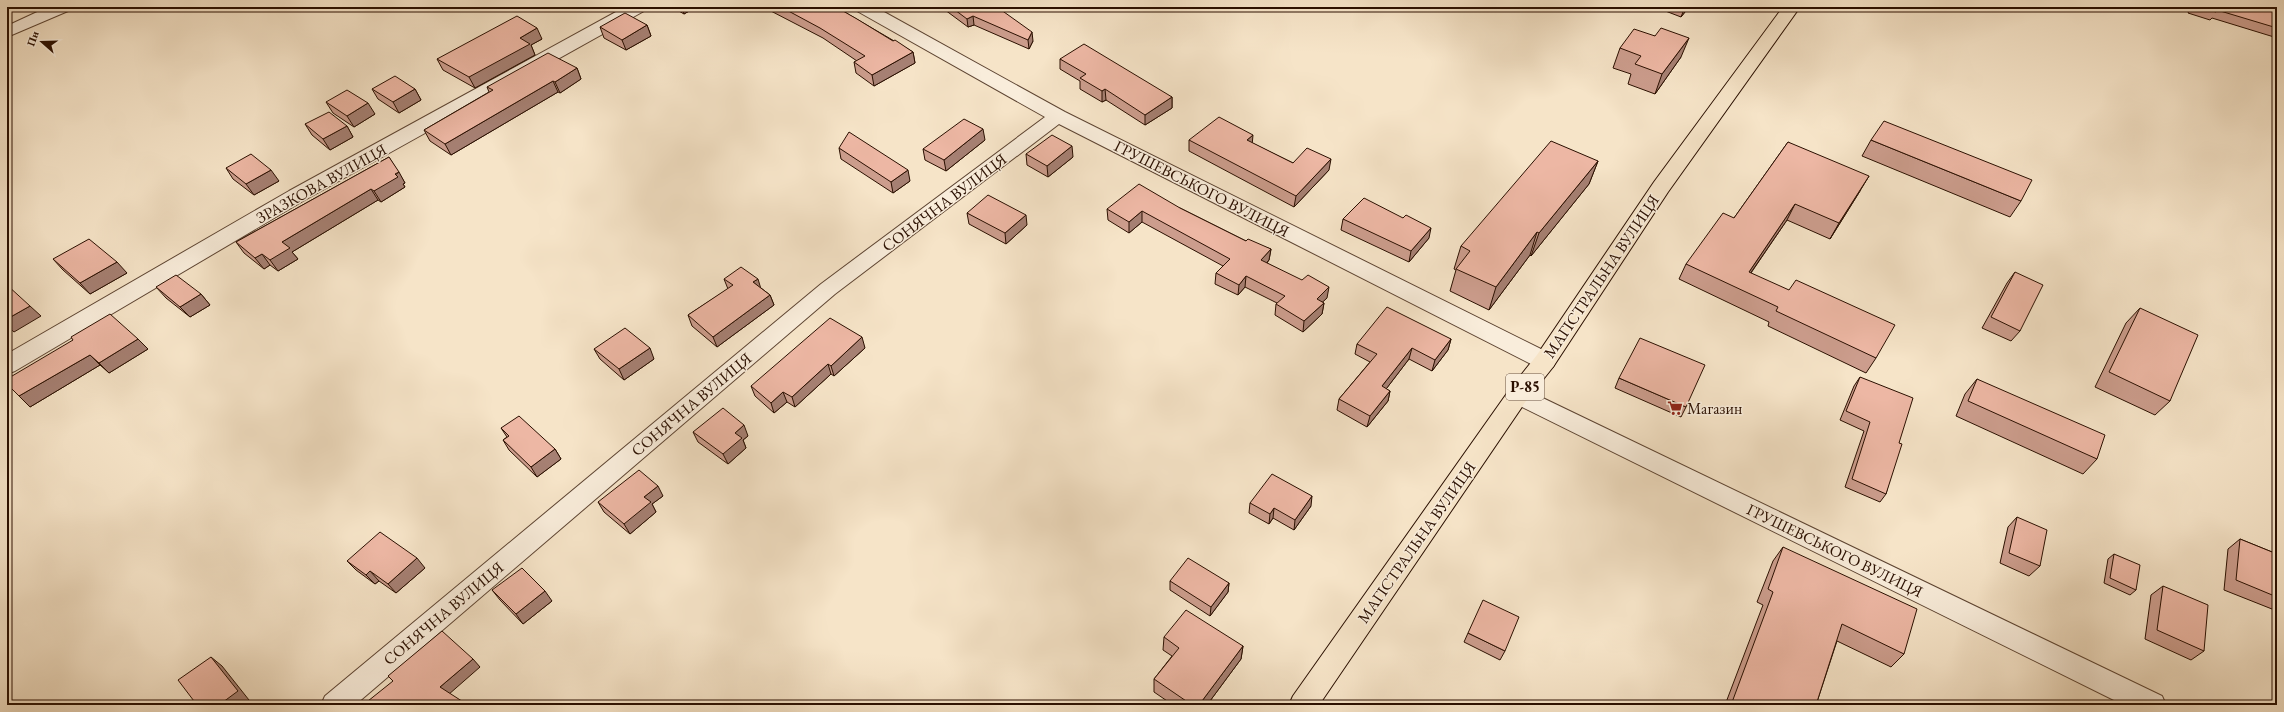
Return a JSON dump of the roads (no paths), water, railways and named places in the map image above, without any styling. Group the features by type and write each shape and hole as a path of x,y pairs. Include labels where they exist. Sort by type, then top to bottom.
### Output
{"main road":[{"name":"МАГІСТРАЛЬНА ВУЛИЦЯ","path":"1303,705 1518,395 1545,361 1661,187 1792,7"}],"street":[{"path":"7,32 62,7"},
{"name":"ЗРАЗКОВА ВУЛИЦЯ","path":"7,365 296,196 638,7"},
{"name":"ГРУШЕВСЬКОГО ВУЛИЦЯ","path":"863,7 1058,116 1545,361"},
{"name":"СОНЯЧНА ВУЛИЦЯ","path":"335,705 828,289 1058,116"},
{"name":"ГРУШЕВСЬКОГО ВУЛИЦЯ","path":"1518,395 2152,705"}],"place":[{"name":"Магазин","path":"1675,408"}]}
